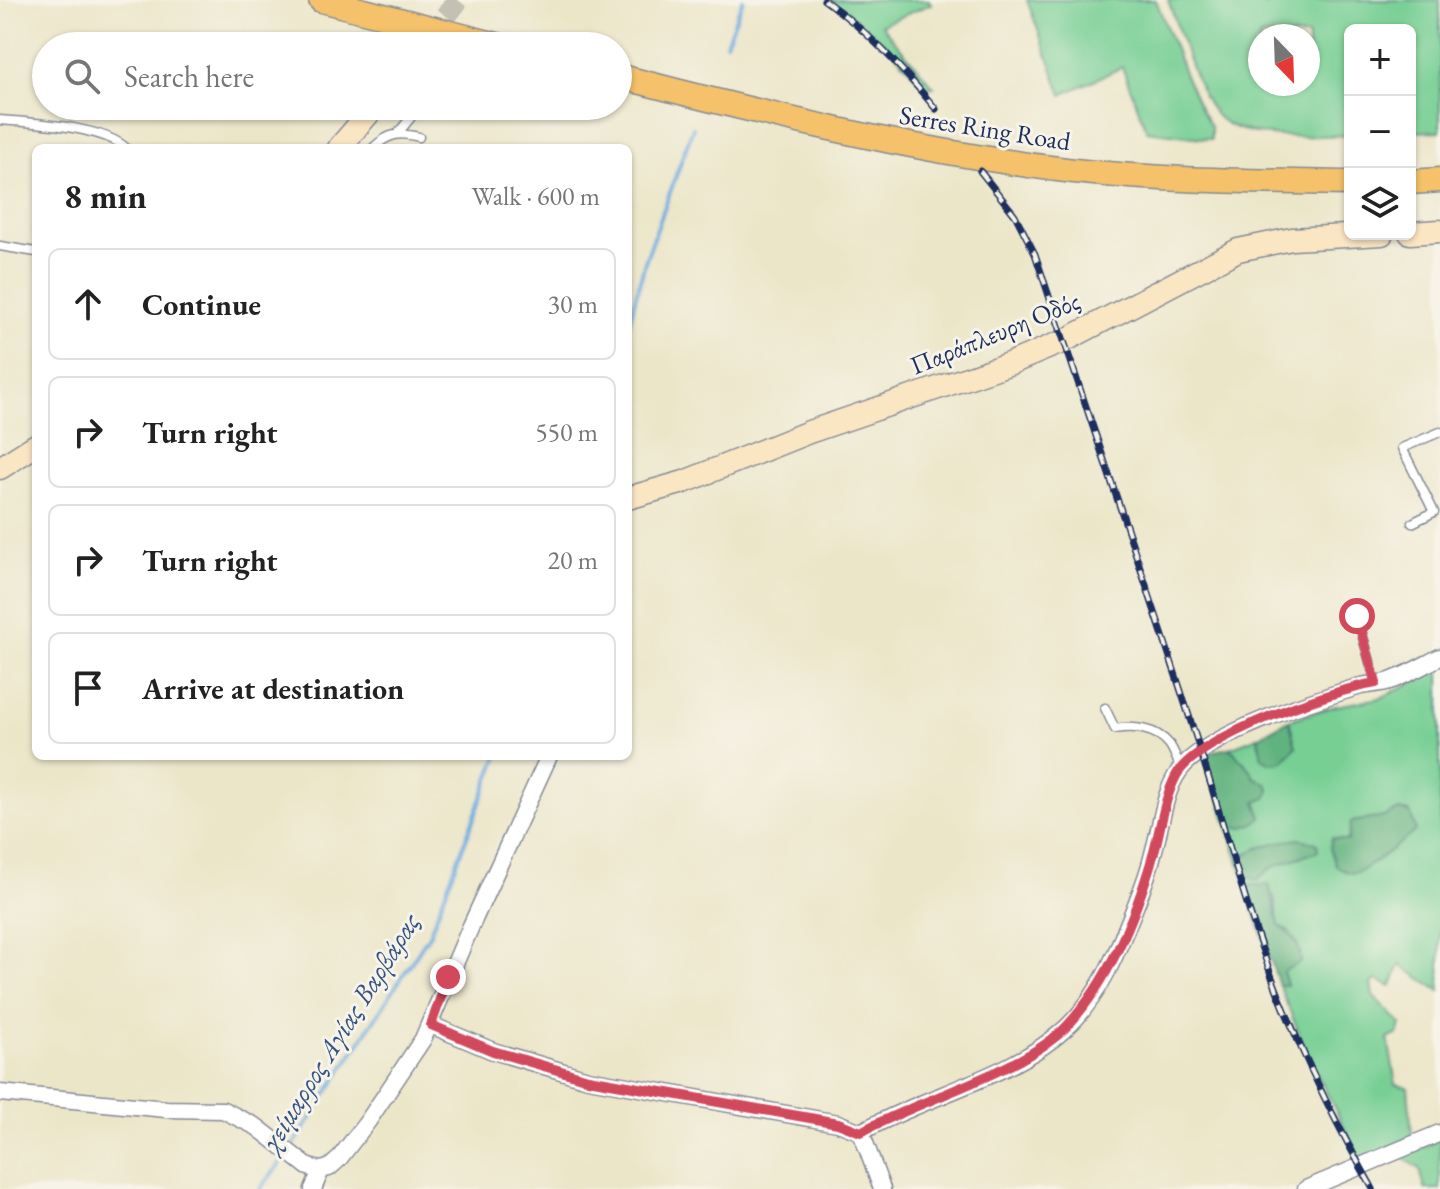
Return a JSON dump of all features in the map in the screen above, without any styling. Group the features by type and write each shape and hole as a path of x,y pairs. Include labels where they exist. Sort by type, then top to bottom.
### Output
{"main road":[{"path":"321,0 446,32"},
{"name":"Serres Ring Road","path":"632,79 888,142 1060,169 1192,180 1344,183"},
{"path":"1416,182 1440,180"}],"street":[{"path":"342,144 363,120"},
{"path":"1416,233 1440,231"},
{"name":"Παράπλευρη Οδός","path":"632,497 684,482 809,432 1011,363 1064,341 1238,250 1292,239 1344,236"},
{"path":"0,468 32,448"},
{"path":"861,1132 1003,1068 1033,1052 1066,1028 1102,981 1138,901 1168,797 1181,769 1201,751 1290,708 1389,681 1440,657"},
{"path":"314,1169 338,1160 409,1062 431,1025 460,950 547,760"},
{"path":"431,1025 493,1051 588,1079 838,1123 861,1132 882,1189"},
{"path":"0,1093 166,1109 223,1110 239,1116 273,1138 314,1169"},
{"path":"1306,1189 1440,1133"},
{"path":"313,1189 314,1169"}],"lane":[{"path":"0,120 57,126 106,136 119,144"},
{"path":"377,144 399,132 409,120"},
{"path":"399,132 419,137"},
{"path":"0,246 32,251"},
{"path":"1412,523 1434,512 1402,448 1440,432"},
{"path":"1357,616 1376,683"},
{"path":"1105,708 1115,729 1130,726 1149,730 1169,743 1181,769"}],"green space":[{"path":"831,0 929,0 931,4 881,25 934,87 926,88 889,47"},
{"path":"1027,0 1156,0 1185,75 1211,126 1211,139 1147,131 1122,67 1062,95"},
{"path":"1168,0 1262,0 1265,6 1280,0 1440,0 1440,131 1416,132 1416,24 1344,24 1344,135 1281,136 1231,126 1211,108 1197,80"},
{"path":"1440,668 1440,991 1400,965 1391,987 1377,980 1371,983 1373,996 1401,1024 1398,1034 1388,1039 1396,1084 1408,1087 1412,1136 1362,1162 1312,1064 1279,985 1287,985 1283,972 1300,952 1289,931 1279,926 1274,896 1254,885 1246,888 1243,875 1258,880 1278,865 1317,851 1248,852 1238,860 1227,824 1233,827 1256,801 1251,770 1230,748 1258,737 1259,745 1281,762 1296,747 1289,720 1336,706 1381,698"},
{"path":"1289,720 1296,747 1281,762 1271,763 1262,758 1258,737"},
{"path":"1230,748 1254,777 1267,784 1270,790 1266,798 1256,802 1262,817 1246,826 1227,824 1206,756 1213,751"},
{"path":"1399,810 1410,812 1416,830 1413,833 1360,871 1344,871 1336,866 1330,849 1332,838 1348,841 1351,822 1384,817"},
{"path":"1299,839 1317,843 1318,851 1278,865 1258,880 1243,875 1238,860 1245,855 1267,845"},
{"path":"1269,885 1279,926 1292,936 1299,950 1301,962 1283,972 1287,985 1279,985 1246,888"},
{"path":"1440,1139 1440,1189 1425,1189 1420,1169 1402,1157"}],"waterway":[{"name":"χείμαρρος Αγίας Βαρβάρας","path":"726,43 743,0"},
{"name":"χείμαρρος Αγίας Βαρβάρας","path":"632,311 645,262 693,128"},
{"name":"χείμαρρος Αγίας Βαρβάρας","path":"291,1149 429,935 496,760"},
{"name":"χείμαρρος Αγίας Βαρβάρας","path":"260,1189 286,1156"}],"tunnel":[{"path":"434,32 458,0"}],"railway":[{"path":"824,0 884,51 936,109"},
{"path":"980,171 1015,215 1035,254 1180,688 1267,963 1310,1068 1373,1189"}],"route":[{"path":"448,977 431,1025 469,1042 588,1079 838,1123 861,1132 1003,1068 1033,1052 1066,1028 1102,981 1138,901 1177,774 1201,751 1290,708 1376,683 1357,616"}]}
